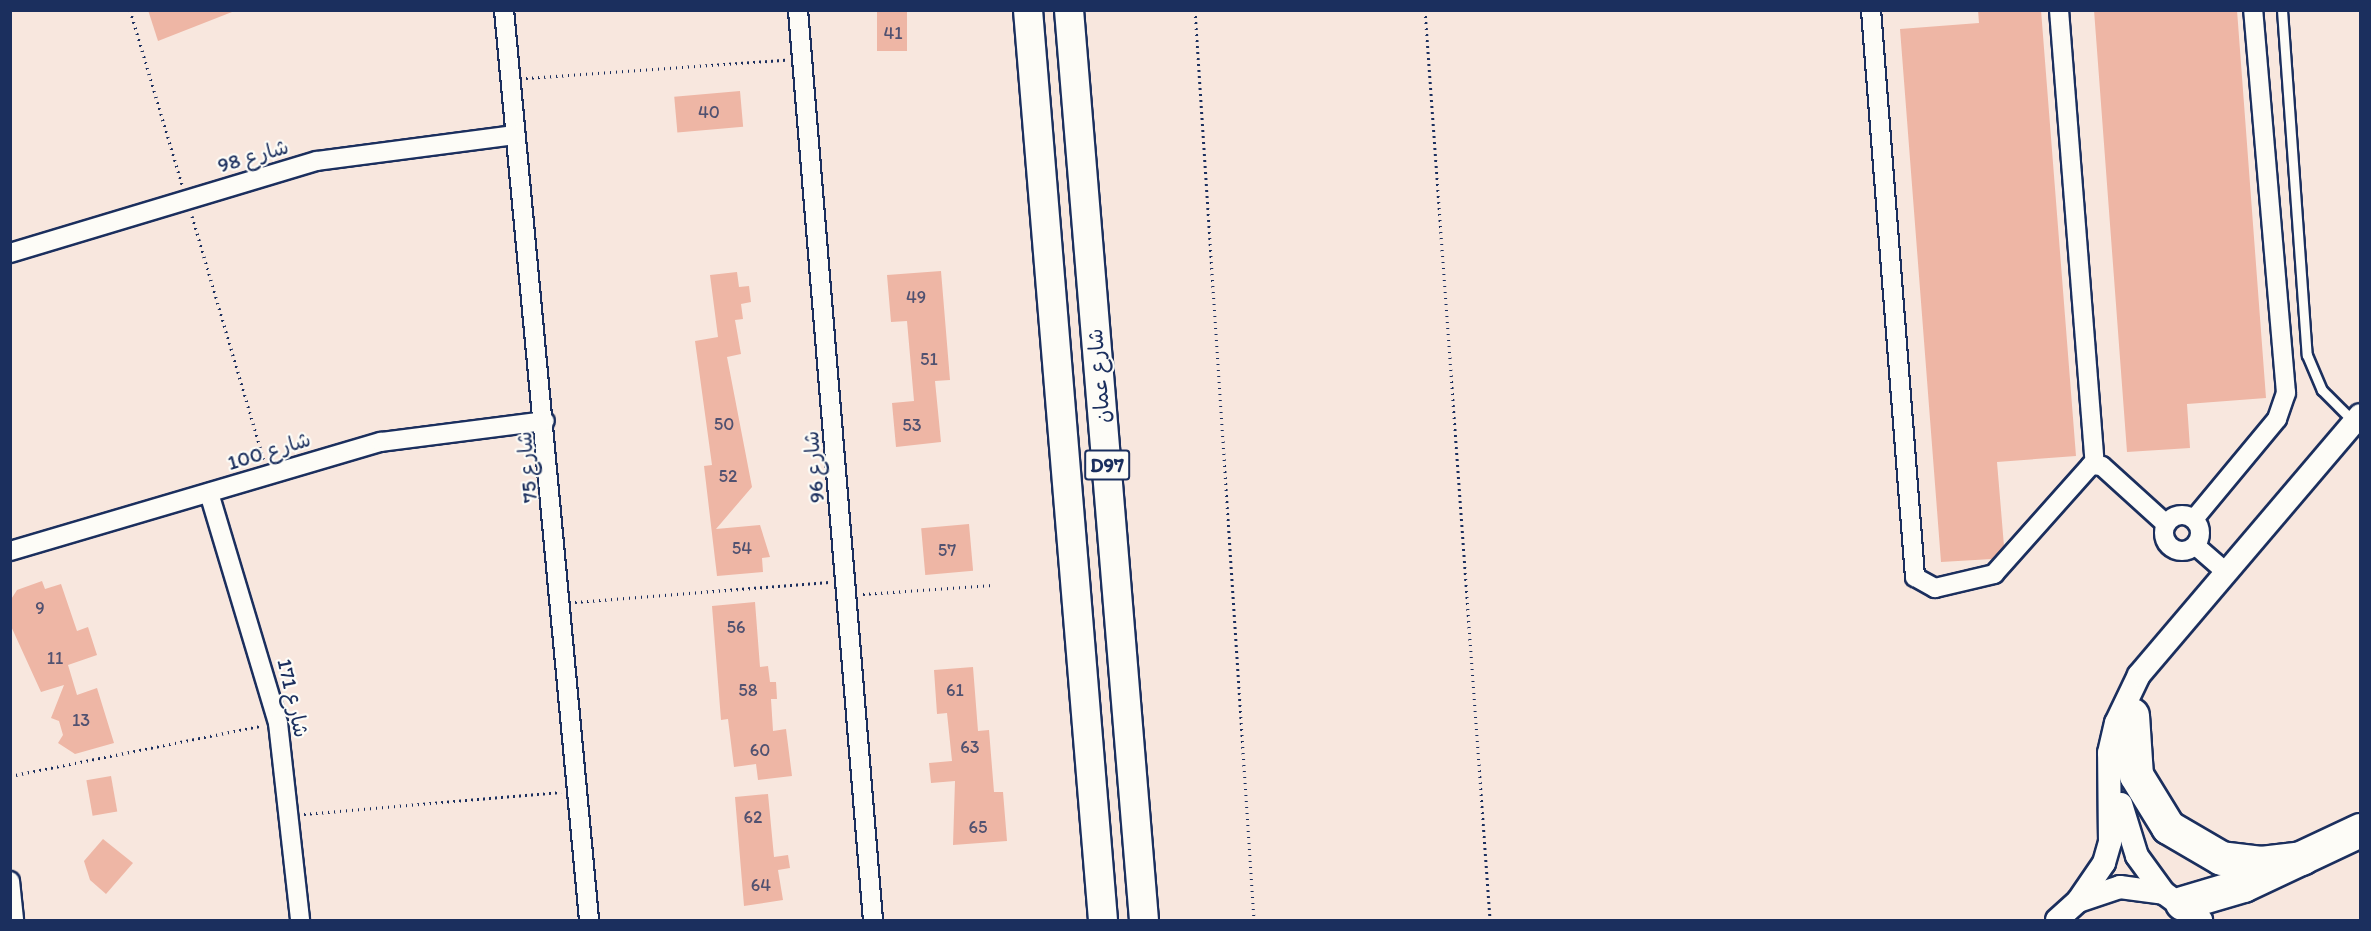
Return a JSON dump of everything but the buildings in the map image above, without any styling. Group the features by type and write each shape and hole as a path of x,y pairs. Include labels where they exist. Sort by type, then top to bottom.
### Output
{"highway":[{"path":"2132,715 2136,775 2168,827 2221,858 2261,863 2302,858"},
{"path":"2182,906 2244,885 2361,830"}],"main road":[{"name":"شارع عمان","path":"1028,10 1103,921"},
{"name":"شارع عمان","path":"1069,10 1144,921"}],"street":[{"name":"شارع 75","path":"504,10 545,421 589,921"},
{"name":"شارع 96","path":"798,10 873,921"},
{"path":"1870,10 1915,577 1935,588 1994,574 2095,464"},
{"path":"2059,10 2095,464 2166,524"},
{"path":"2194,519 2277,419 2286,393 2253,10"},
{"name":"شارع 98","path":"10,254 186,199 360,152 515,135"},
{"path":"2057,921 2078,901 2104,863 2110,842 2109,753 2116,723 2139,675 2164,650 2226,572 2357,419"},
{"name":"شارع 100","path":"10,551 381,442 545,421"},
{"name":"شارع 171","path":"209,493 278,723 300,921"},
{"path":"2177,515 2194,519 2201,533 2196,546 2184,552 2171,548 2164,537 2166,524 2177,515"},
{"path":"2196,546 2226,572"},
{"path":"2164,650 2132,715 2121,751 2121,809 2137,856 2182,906"},
{"path":"10,881 14,921"},
{"path":"2078,901 2120,887 2182,906"}],"lane":[{"path":"2282,10 2307,355 2322,390 2357,419"}],"path":[{"path":"130,10 269,475"},
{"path":"1195,10 1254,921"},
{"path":"1425,10 1490,921"},
{"path":"510,79 802,59"},
{"path":"561,603 846,588 993,585"},
{"path":"10,776 278,723"},
{"path":"290,816 577,790"}]}
